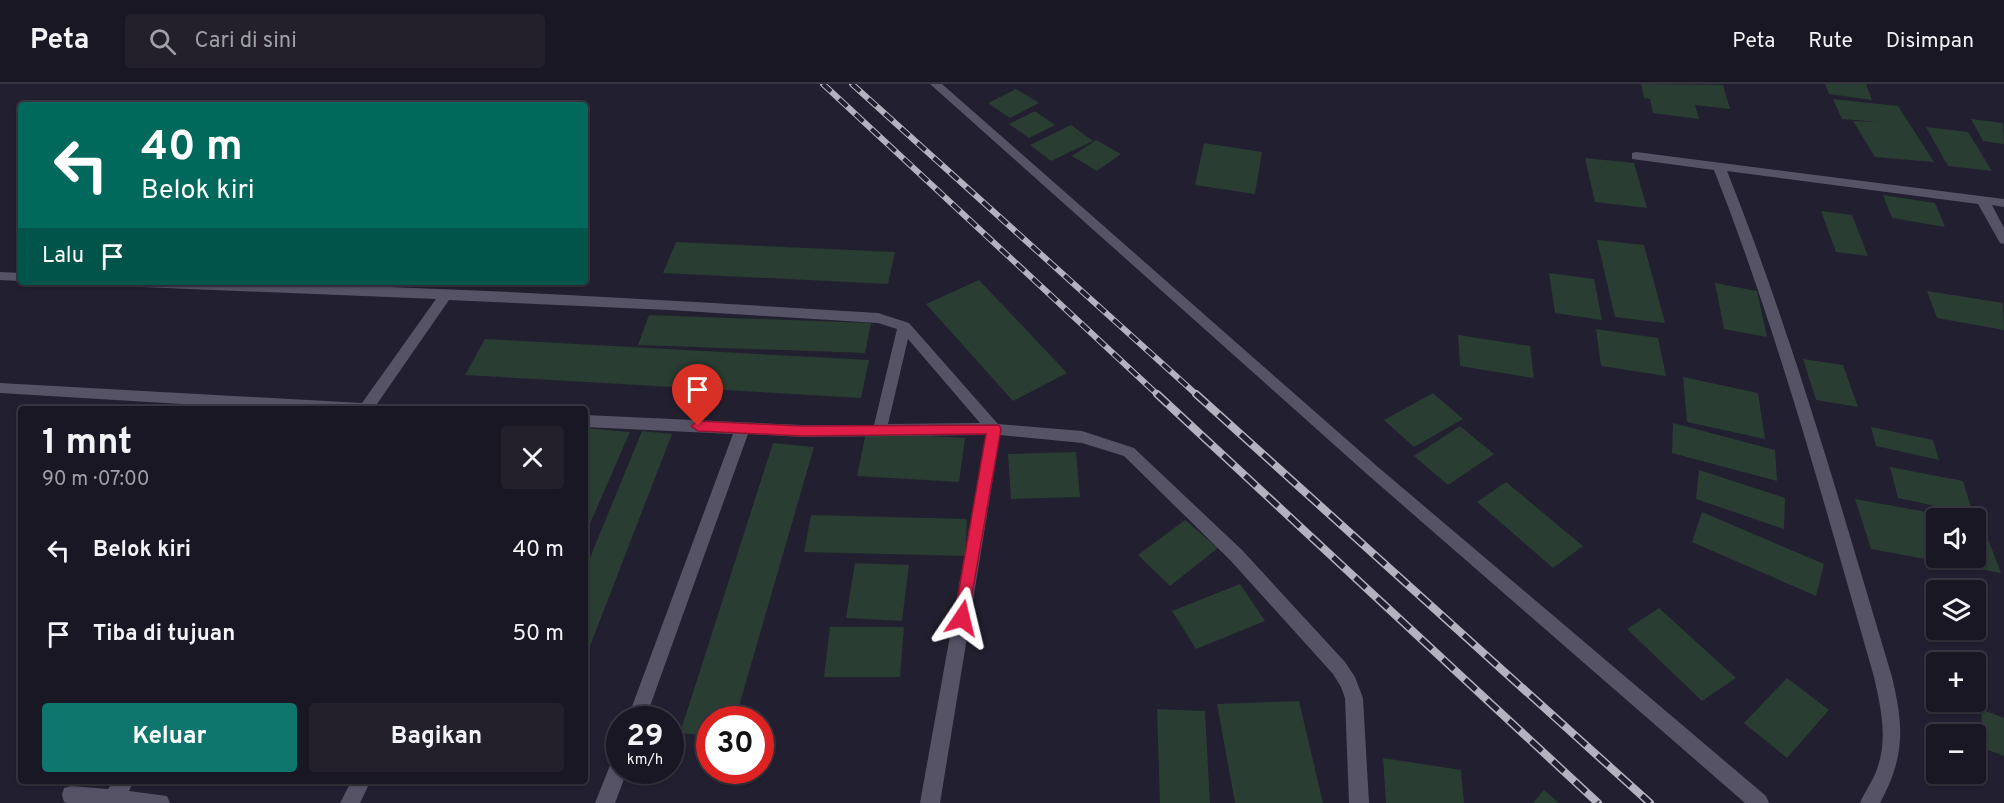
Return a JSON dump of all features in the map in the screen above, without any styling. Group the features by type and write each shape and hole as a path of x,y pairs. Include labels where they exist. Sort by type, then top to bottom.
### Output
{"street":[{"path":"935,84 1373,471 1759,803"},
{"path":"1636,156 2004,203"},
{"path":"1719,167 1740,220 1808,424 1886,687 1892,728 1892,759 1870,803"},
{"path":"1982,199 2004,240"},
{"path":"0,276 18,277"},
{"path":"211,285 878,318 904,326 994,429"},
{"path":"367,406 446,295"},
{"path":"880,429 904,326"},
{"path":"0,388 313,406"},
{"path":"588,421 742,430 994,429 1082,437 1129,452 1236,555 1339,668 1349,683 1355,710 1359,803"},
{"path":"930,803 994,429"},
{"path":"641,706 742,430"},
{"path":"113,799 123,784"},
{"path":"350,803 360,784"},
{"path":"605,803 612,784"},
{"path":"71,795 160,803"}],"building":[{"path":"1641,84 1723,85 1730,109 1695,105 1699,119 1653,113 1650,99 1644,98"},
{"path":"1825,84 1866,84 1872,100 1829,94"},
{"path":"1016,89 1039,103 1010,118 988,103"},
{"path":"1833,99 1898,106 1934,162 1875,157 1853,121 1879,122 1842,119"},
{"path":"1035,111 1055,125 1029,138 1009,124"},
{"path":"1971,119 2003,123 2004,144 1983,141"},
{"path":"1071,125 1093,141 1051,161 1030,145"},
{"path":"1926,127 1968,132 1992,171 1948,166"},
{"path":"1096,140 1121,154 1097,171 1072,156"},
{"path":"1204,143 1262,152 1255,194 1195,185"},
{"path":"1585,158 1634,163 1647,208 1595,202"},
{"path":"1883,195 1935,203 1945,227 1892,218"},
{"path":"1821,211 1852,215 1868,256 1836,252"},
{"path":"1597,240 1644,245 1665,323 1615,317"},
{"path":"676,242 895,252 888,284 663,273"},
{"path":"1549,273 1594,279 1602,320 1555,313"},
{"path":"979,280 1067,373 1013,401 926,304"},
{"path":"1715,283 1757,291 1767,337 1724,329"},
{"path":"1927,291 2003,303 2004,330 1937,318"},
{"path":"649,315 871,323 865,353 638,345"},
{"path":"1596,329 1658,338 1666,376 1601,366"},
{"path":"1458,335 1530,346 1534,378 1460,366"},
{"path":"485,339 869,360 861,398 465,375"},
{"path":"1803,359 1843,365 1858,407 1816,400"},
{"path":"1683,377 1758,393 1765,439 1687,422"},
{"path":"1433,393 1463,419 1414,447 1384,420"},
{"path":"1673,423 1775,450 1777,481 1672,453"},
{"path":"1460,426 1494,454 1448,485 1414,456"},
{"path":"1871,427 1933,440 1939,460 1876,446"},
{"path":"588,428 630,432 588,528"},
{"path":"642,431 672,434 588,651 588,563"},
{"path":"866,432 965,438 959,482 857,476"},
{"path":"773,443 814,447 739,706 696,706 696,735 684,733 684,721"},
{"path":"1076,452 1080,497 1011,499 1008,454"},
{"path":"1890,467 1963,481 1971,508 1945,508 1898,498"},
{"path":"1699,470 1785,498 1784,529 1696,499"},
{"path":"1506,482 1583,546 1553,568 1477,502"},
{"path":"1855,499 1926,512 1926,559 1871,549"},
{"path":"1702,512 1824,564 1816,596 1692,542"},
{"path":"811,515 967,519 965,556 804,552"},
{"path":"1185,520 1218,548 1170,586 1138,555"},
{"path":"1986,534 2001,573 1974,568 1986,568"},
{"path":"855,563 909,565 902,621 846,618"},
{"path":"1240,584 1265,621 1196,649 1172,611"},
{"path":"1659,608 1736,678 1702,701 1627,629"},
{"path":"830,627 904,627 900,677 824,677"},
{"path":"1787,678 1829,710 1787,758 1744,723"},
{"path":"1299,701 1323,803 1235,803 1217,704"},
{"path":"1157,709 1205,711 1210,803 1160,803"},
{"path":"1986,711 2004,718 2004,756 1986,749 1986,724 1982,724 1981,712"},
{"path":"1383,758 1461,770 1464,803 1386,803"},
{"path":"1544,790 1559,803 1533,803"}],"railway":[{"path":"823,84 1158,395"},
{"path":"852,84 1197,395"},
{"path":"1157,394 1598,803"},
{"path":"1196,394 1650,803"}],"route":[{"path":"698,426 742,430 802,431 994,429 962,618"}]}
